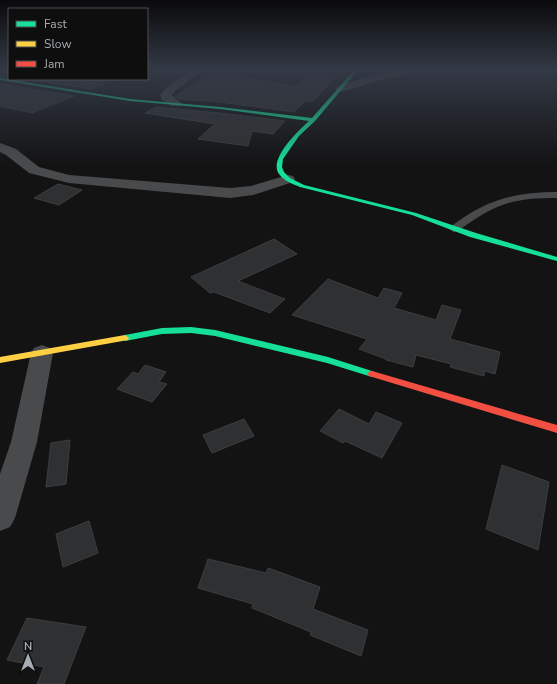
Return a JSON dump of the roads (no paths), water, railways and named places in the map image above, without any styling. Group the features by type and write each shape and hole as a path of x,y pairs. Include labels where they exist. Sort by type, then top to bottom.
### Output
{"street":[{"path":"152,101 313,120"},
{"path":"171,101 176,104"},
{"path":"330,101 297,135 280,159 281,173 288,178 315,190 400,210 524,251 557,259"},
{"path":"0,146 11,152 34,170 70,179 230,192 253,190 288,178"},
{"path":"0,360 162,332 191,330 215,333 328,360 418,389 557,429"},
{"path":"0,518 24,442 42,353"}],"lane":[{"path":"454,229 488,206 505,199 539,195 557,195"}]}
